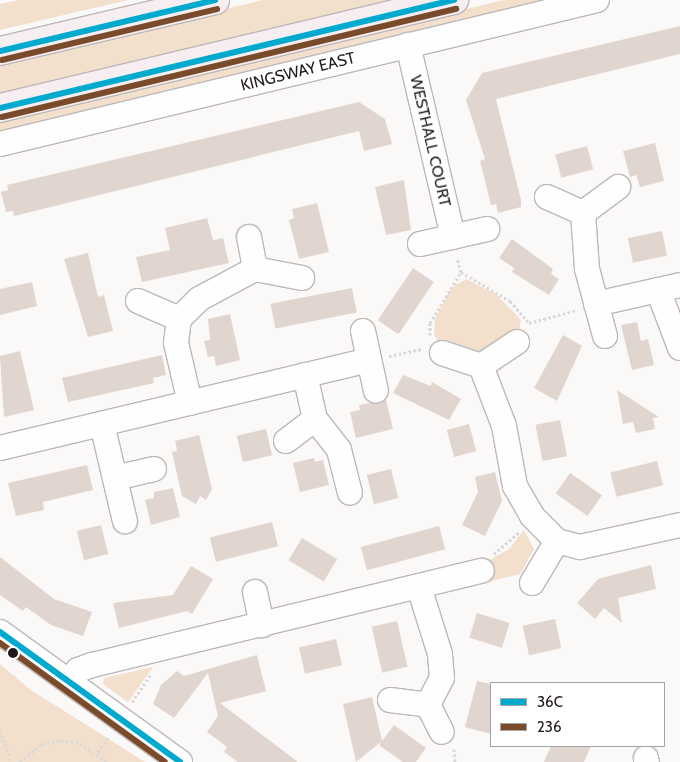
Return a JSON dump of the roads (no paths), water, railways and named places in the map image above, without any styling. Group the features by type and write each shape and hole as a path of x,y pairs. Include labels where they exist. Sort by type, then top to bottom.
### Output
{"highway":[{"path":"0,51 215,0"},
{"name":"KINGSWAY EAST","path":"0,108 454,0"}],"street":[{"name":"KINGSWAY EAST","path":"0,144 597,0"},
{"name":"WESTHALL COURT","path":"408,45 454,242"},
{"path":"583,213 618,187"},
{"path":"547,197 583,213"},
{"path":"583,213 587,269 605,336"},
{"path":"420,244 454,242 487,229"},
{"path":"249,237 255,270"},
{"path":"190,403 176,343 179,319 199,299 255,270 302,278"},
{"path":"596,304 669,288 680,348"},
{"path":"138,300 179,319"},
{"path":"362,331 376,391"},
{"path":"481,366 517,342"},
{"path":"434,347 481,366 504,426 515,486 532,516 556,541 580,547 680,525"},
{"path":"0,448 369,360"},
{"path":"305,375 315,419 339,450 350,493"},
{"path":"286,442 315,419"},
{"path":"102,424 125,521"},
{"path":"115,478 154,469"},
{"path":"532,583 556,541"},
{"path":"69,681 78,670 92,665 482,571"},
{"path":"419,587 440,654 442,678 428,705"},
{"path":"254,592 262,625"},
{"path":"0,632 180,762"},
{"path":"390,700 428,705"},
{"path":"428,705 442,732"}]}
